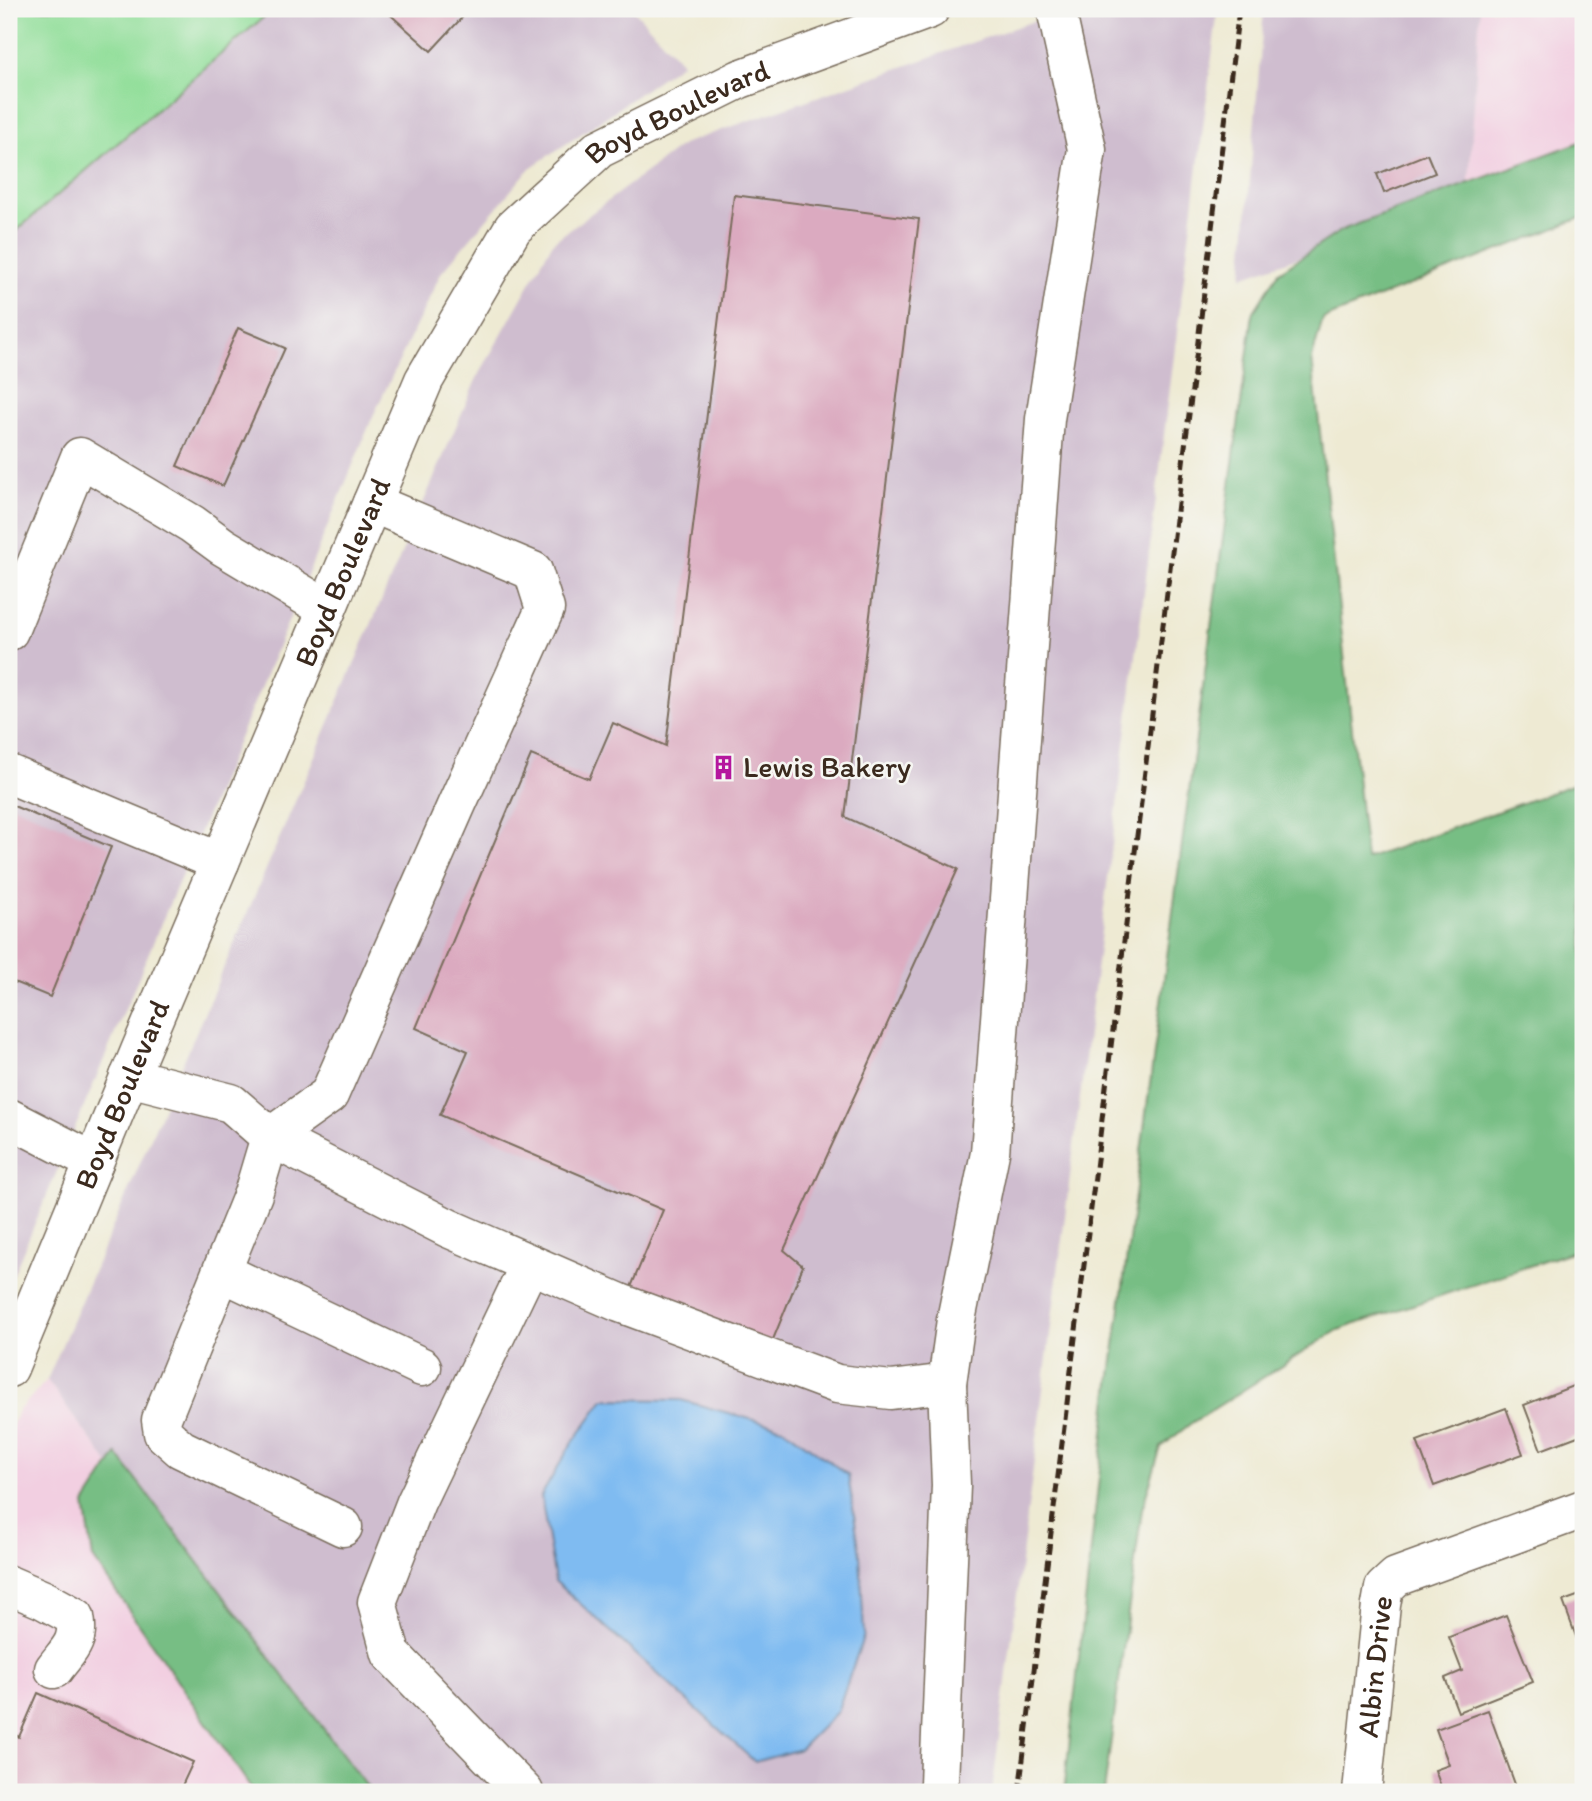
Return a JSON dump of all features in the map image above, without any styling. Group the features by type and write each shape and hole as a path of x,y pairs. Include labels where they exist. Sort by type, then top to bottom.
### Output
{"street":[{"name":"Boyd Boulevard","path":"9,1368 424,380 513,228 599,149 740,79 930,9"},
{"path":"937,1792 951,1486 947,1383 956,1320 990,1153 1045,419 1087,149 1056,9"},
{"path":"9,631 80,457 327,609"},
{"path":"343,1527 181,1449 163,1433 162,1420 254,1194 270,1137 329,1096 545,609 533,571 372,503"},
{"path":"9,774 220,862"},
{"path":"129,1077 231,1103 270,1137 448,1228 621,1303 837,1384 891,1390 947,1383"},
{"path":"9,1118 94,1161"},
{"path":"524,1792 391,1654 377,1602 416,1502 530,1264"},
{"path":"222,1272 422,1367"},
{"name":"Albin Drive","path":"1362,1792 1384,1588 1396,1577 1583,1509"},
{"path":"9,1586 44,1600 75,1617 78,1630 75,1642 54,1670"}],"shaded area":[{"path":"203,9 633,9 682,63 530,168 441,273 373,416 9,1285 9,152"},
{"path":"1068,9 1218,9 992,1792 350,1792 47,1380 476,380 553,242 685,143"},
{"path":"1264,9 1480,9 1468,197 1242,277"},
{"path":"1480,9 1583,9 1583,151 1468,197"},
{"path":"47,1380 350,1792 9,1792 9,1433 18,1411"}],"green space":[{"path":"9,9 273,9 9,237"},
{"path":"1583,141 1583,217 1323,319 1312,358 1366,859 1583,781 1583,1248 1338,1330 1190,1424 1161,1447 1142,1509 1104,1792 1064,1792 1107,1405 1253,313 1279,272 1342,230"},
{"path":"117,1454 371,1792 254,1792 93,1558 85,1504"}],"water":[{"path":"604,1399 681,1400 783,1428 848,1475 860,1554 864,1635 837,1712 800,1749 755,1762 555,1581 541,1496 569,1448"}],"building":[{"path":"384,9 470,9 431,51"},
{"path":"1427,154 1435,173 1384,193 1377,174"},
{"name":"Lewis Bakery","path":"734,195 919,219 845,817 958,869 784,1250 803,1266 770,1347 631,1287 663,1210 440,1115 468,1051 416,1028 531,755 589,779 613,723 666,746"},
{"path":"238,328 285,348 223,486 177,466"},
{"path":"9,804 111,847 50,997 9,980"},
{"path":"1583,1382 1583,1434 1541,1450 1524,1405"},
{"path":"1506,1408 1523,1454 1434,1486 1417,1441"},
{"path":"1583,1594 1583,1640 1578,1642 1563,1601"},
{"path":"1506,1615 1533,1682 1458,1712 1445,1678 1462,1671 1449,1637"},
{"path":"38,1693 193,1762 179,1792 9,1792 9,1732 19,1737"},
{"path":"1488,1710 1516,1787 1503,1792 1443,1792 1435,1770 1449,1765 1436,1729"}],"railway":[{"path":"1019,1792 1239,9"}],"place":[{"name":"Lewis Bakery","path":"723,767"}]}
